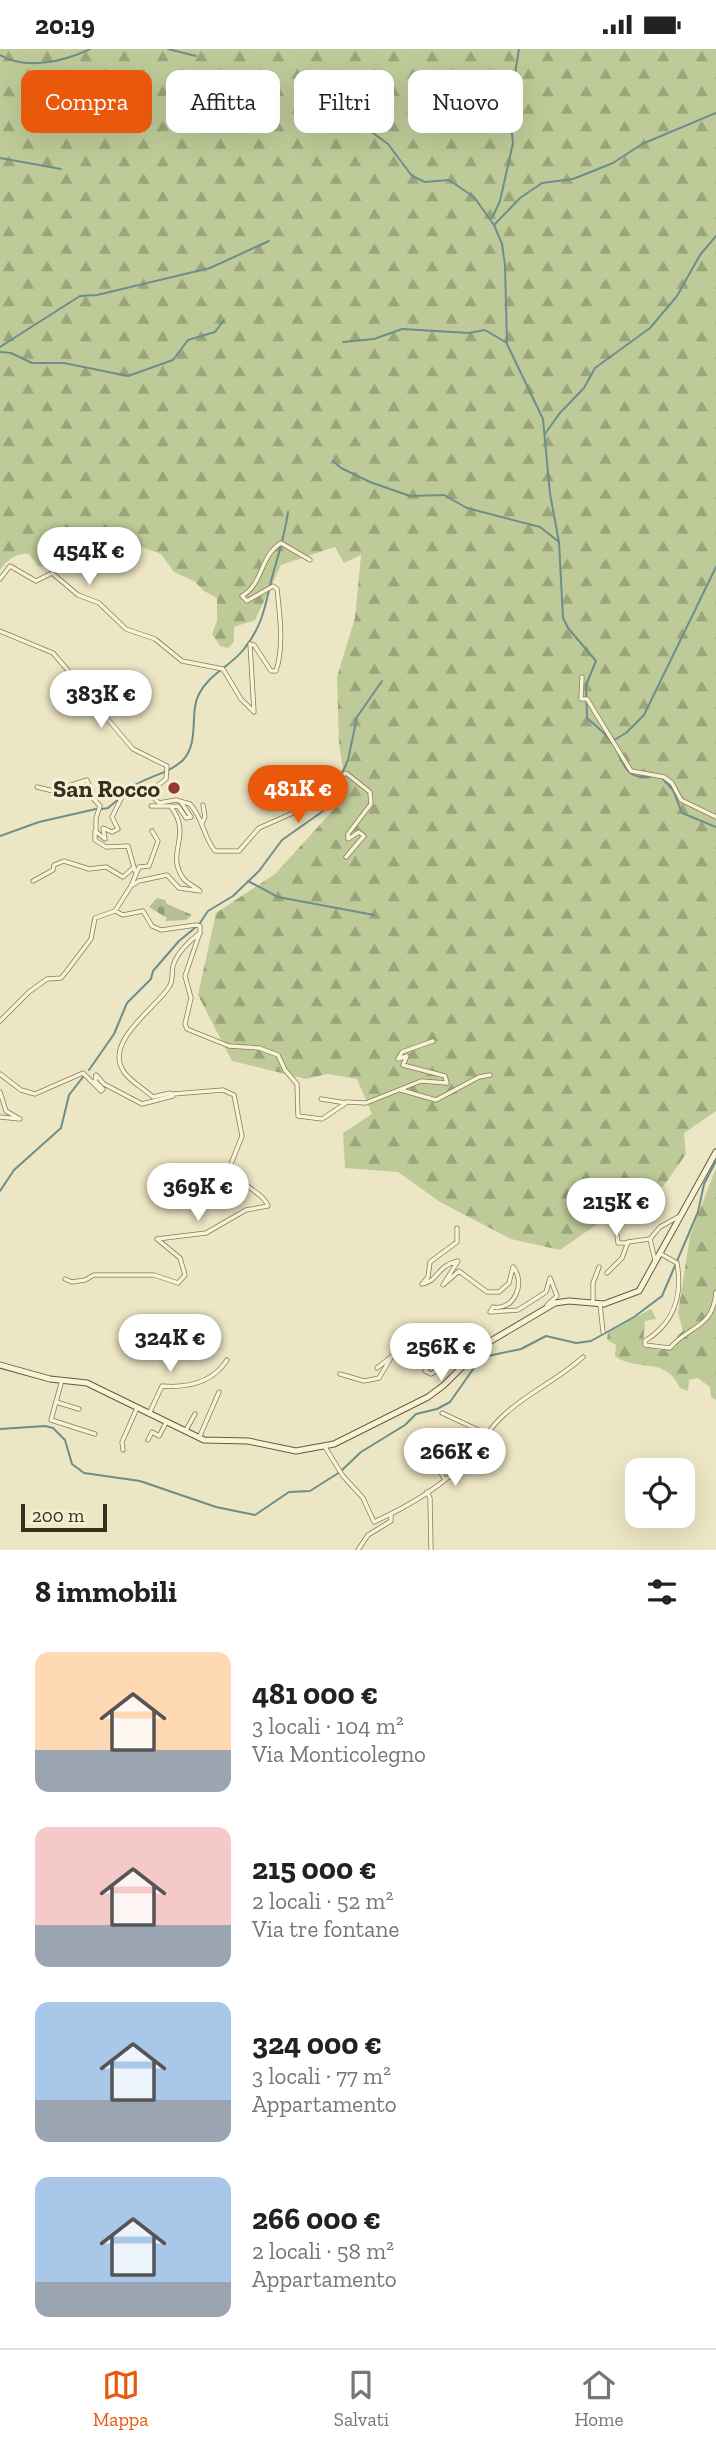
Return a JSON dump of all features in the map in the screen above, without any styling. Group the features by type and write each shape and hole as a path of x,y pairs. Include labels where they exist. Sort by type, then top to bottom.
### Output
{"street":[{"path":"0,579 10,566 36,581 52,573 78,595 99,603 126,629 155,639 185,662 223,669 241,699 254,712 250,644 254,645 271,671 276,671 282,652 278,631 279,600 273,586 247,601 242,596 252,590 264,559 281,543 310,560"},
{"path":"0,631 53,653 71,674 81,704 105,716 133,748 167,767 166,779 149,791 159,803 180,800 193,806 205,836 215,851 239,851 260,828 301,811 305,792 318,791 346,773 370,792 371,804 348,834 348,839 359,832 364,836 346,857"},
{"path":"582,677 579,695 581,699 586,698 631,771 664,777 672,783 681,800 716,817"},
{"path":"0,1021 29,992 47,979 61,978 89,942 94,918 115,911 131,886 135,873 128,846 101,845 95,839 96,818 100,806 93,798 87,780 57,790 37,787"},
{"path":"96,831 105,839 103,828 112,832 118,829 112,817 122,795"},
{"path":"151,806 177,806 186,818 190,818 180,800"},
{"path":"202,823 205,817 203,805"},
{"path":"131,886 139,881 167,875 179,888 200,891 181,875 177,851 181,825 172,807"},
{"path":"135,873 141,865 149,866 152,851 157,847 157,836 152,831"},
{"path":"33,881 64,861 89,869 106,867 123,877 134,866"},
{"path":"115,911 123,915 143,911 152,926 161,930 200,926 185,976 191,998 185,1024 187,1029 229,1046 259,1048 278,1055 285,1070 297,1084 298,1116 322,1119 346,1102"},
{"path":"65,1279 72,1282 92,1278 90,1275 154,1275 178,1283 185,1275 184,1264 157,1239 206,1233 246,1210 268,1206 263,1198 239,1181 229,1169 242,1136 234,1095 223,1090 151,1096 123,1072 120,1050 129,1030 151,1011 170,986 178,955 200,933"},
{"path":"321,1099 366,1103 421,1081 447,1083 445,1076 403,1065 407,1056 398,1059 402,1052 433,1041"},
{"path":"0,1074 30,1094 83,1073 101,1091 103,1089 95,1081 96,1075 104,1084 142,1104 153,1103 173,1094"},
{"path":"401,1090 436,1100 479,1077 490,1075"},
{"path":"0,1092 6,1111 20,1119 0,1117"},
{"path":"0,1366 87,1383 198,1439 248,1441 296,1451 325,1447 437,1392 455,1371 492,1340 545,1310 564,1301 597,1303 639,1291 716,1152"},
{"path":"617,1235 618,1243 650,1239 660,1227 680,1216"},
{"path":"457,1228 457,1242 430,1262 428,1277 422,1284 432,1280 444,1265 458,1261 443,1285 459,1271 487,1292 499,1292 509,1283 513,1267 518,1275 516,1296 510,1304 502,1308 493,1307 490,1312 518,1310 546,1292 550,1278 557,1296 545,1310"},
{"path":"650,1239 655,1260"},
{"path":"607,1273 622,1258 628,1243"},
{"path":"659,1253 675,1261 678,1285 671,1319 645,1341 645,1345 670,1348 692,1333 712,1314 716,1292"},
{"path":"599,1267 593,1283 603,1332"},
{"path":"340,1374 364,1381 379,1378 401,1341 414,1346 422,1355 427,1354 428,1343 433,1343 431,1363 425,1371 430,1374 488,1339 492,1340"},
{"path":"377,1368 393,1356"},
{"path":"325,1447 343,1476 363,1498 372,1521 391,1515 445,1480 465,1462 492,1426 525,1397 562,1375 583,1357"},
{"path":"149,1414 162,1386 181,1386 216,1376 227,1360"},
{"path":"62,1380 51,1420 95,1434"},
{"path":"198,1439 219,1392"},
{"path":"69,1406 72,1400"},
{"path":"56,1402 79,1409"},
{"path":"123,1450 122,1442 137,1408"},
{"path":"184,1432 195,1413"},
{"path":"442,1413 487,1434"},
{"path":"148,1440 152,1432 159,1436 166,1423"},
{"path":"426,1447 445,1480"},
{"path":"427,1492 430,1498 431,1550"},
{"path":"359,1550 368,1535 391,1521 391,1515"}],"green space":[{"path":"0,49 716,49 716,1111 684,1133 686,1154 663,1187 616,1211 560,1250 511,1239 440,1202 398,1172 345,1168 343,1133 372,1114 357,1079 327,1074 306,1079 232,1061 198,995 216,913 275,874 347,795 339,744 337,677 355,618 361,555 344,563 335,547 281,565 255,620 234,627 234,642 228,648 220,646 212,634 217,621 217,598 194,581 174,572 161,554 139,546 116,547 83,562 78,557 64,555 46,567 38,566 29,554 20,554 9,560 0,570"},
{"path":"157,898 192,915 186,920 165,921 167,918 149,907"},
{"path":"716,1168 716,1400 711,1397 710,1387 698,1378 689,1380 688,1391 680,1388 667,1371 633,1364 615,1356 616,1345 607,1340 608,1332 651,1309 656,1319 645,1321 643,1347 662,1350 675,1347 677,1336 683,1331 678,1313 690,1236"}],"waterway":[{"path":"0,55 21,62 45,63 90,49"},
{"path":"168,49 196,56"},
{"path":"492,218 500,201 513,143 509,110 519,49"},
{"path":"494,225 520,198 542,183 573,179 613,163 642,144 716,113"},
{"path":"373,133 388,144 412,176 425,182 449,180 474,197 494,225 502,244 505,265 507,344 543,419 550,494 559,542 563,618 568,628 596,661 586,685 587,718 612,743 628,771 637,776 653,776"},
{"path":"0,158 61,169"},
{"path":"545,434 559,414 584,388 595,368 650,328 677,296 700,255 716,236"},
{"path":"0,347 80,296 97,295 210,268 269,241"},
{"path":"0,352 11,353 32,363 64,363 128,376 173,360 188,340 215,332 224,320"},
{"path":"343,342 374,339 402,329 469,333 485,330 507,343"},
{"path":"333,461 341,468 370,482 410,496 444,495 467,508 540,527 559,542"},
{"path":"126,791 177,765 188,753 199,694 208,681 244,649 261,620 288,512"},
{"path":"614,740 626,733 644,715 716,567"},
{"path":"200,923 208,911 233,896 259,871 282,840 326,809 348,760 357,717 382,681"},
{"path":"662,778 673,790 682,813 716,827"},
{"path":"102,809 108,808 120,798"},
{"path":"0,836 39,822 96,809"},
{"path":"248,881 278,897 374,915"},
{"path":"89,1070 114,1034 127,1003 151,979 153,971 179,941 196,927"},
{"path":"0,1191 14,1170 61,1128 69,1095 83,1077"},
{"path":"0,1429 45,1426 53,1428 65,1440 72,1464 84,1473 140,1481 216,1507 255,1515 289,1492 310,1491 340,1472 361,1452 405,1425 416,1414 437,1409 450,1402 476,1365 488,1356 521,1349 546,1336 576,1343 591,1341 634,1317 662,1296 698,1212 704,1184 716,1161"}],"place":[{"name":"San Rocco","path":"174,788"}]}
